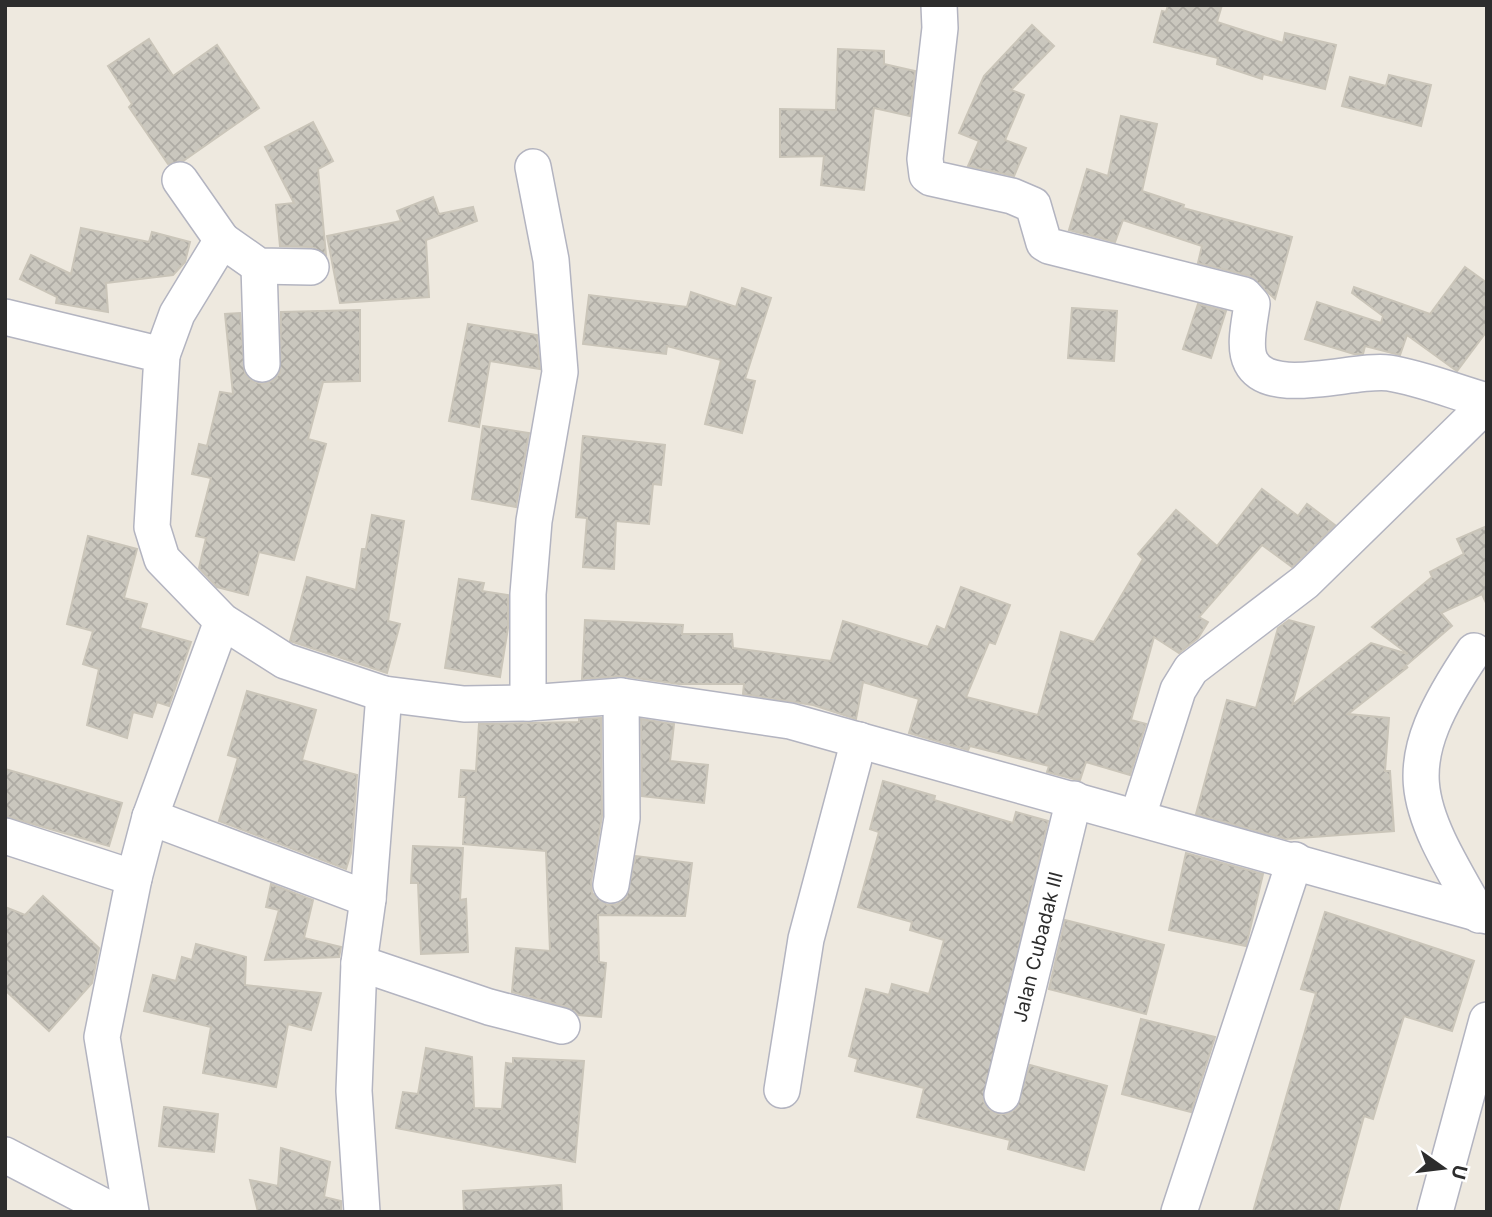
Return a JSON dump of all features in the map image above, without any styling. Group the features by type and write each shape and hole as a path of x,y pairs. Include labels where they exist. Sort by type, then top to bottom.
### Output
{"street":[{"path":"939,5 940,29 925,159 931,178 1012,196 1033,205 1044,243 1049,246 1244,295 1252,303 1248,351 1251,363 1266,377 1299,380 1386,372 1487,402 1306,582 1191,669 1178,690 1138,816"},
{"path":"528,703 528,594 534,521 560,372 551,260 533,167"},
{"path":"180,180 222,240 259,266 311,267"},
{"path":"222,240 177,314 162,355 152,527 162,559 222,621 285,661 384,694 464,704 528,703 621,696 790,721 1295,860 1483,916"},
{"path":"259,266 262,364"},
{"path":"5,317 162,355"},
{"path":"131,1212 102,1037 134,878 150,817 222,621"},
{"path":"1474,651 1442,698 1428,731 1421,765 1421,792 1425,814 1442,851 1483,916"},
{"path":"362,1212 354,1091 359,963 368,899 384,694"},
{"path":"611,886 622,818 621,696"},
{"path":"782,1090 806,939 859,740"},
{"name":"Jalan Cubadak III","path":"1002,1095 1074,799"},
{"path":"150,817 368,899"},
{"path":"5,836 134,878"},
{"path":"1179,1212 1295,860"},
{"path":"359,963 489,1007 562,1026"},
{"path":"1435,1212 1487,1020"},
{"path":"5,1155 115,1212"}],"building":[{"path":"1168,5 1222,5 1217,22 1283,43 1285,33 1336,45 1325,89 1263,74 1262,79 1217,64 1218,58 1154,42 1162,11 1166,12"},
{"path":"1032,25 1054,46 1011,90 1024,95 1005,140 1026,148 1014,176 968,166 979,141 959,133 984,76"},
{"path":"149,39 173,76 217,45 259,108 183,161 168,164 129,107 132,104 108,66"},
{"path":"838,49 884,51 884,64 915,71 910,116 874,108 864,190 821,185 824,156 780,157 780,109 836,110"},
{"path":"1389,75 1431,85 1421,126 1342,106 1350,77 1386,86"},
{"path":"1121,116 1157,124 1142,191 1184,205 1183,208 1292,237 1275,299 1250,276 1198,263 1202,246 1123,220 1115,242 1069,230 1087,169 1108,176"},
{"path":"313,122 333,161 318,169 326,255 312,247 280,246 276,205 294,203 265,147"},
{"path":"433,197 439,214 473,207 477,221 426,240 429,297 340,303 327,236 401,221 397,211"},
{"path":"81,228 149,242 152,232 190,242 185,262 173,275 106,283 108,312 56,303 57,297 20,279 31,255 71,274"},
{"path":"1465,267 1487,283 1487,331 1457,371 1407,335 1400,355 1365,346 1363,354 1354,354 1305,339 1317,302 1381,323 1383,316 1352,293 1354,287 1430,314"},
{"path":"742,288 771,298 745,379 755,381 742,433 705,424 721,360 667,346 666,354 583,344 589,295 687,307 691,292 736,307"},
{"path":"1198,304 1226,311 1211,358 1183,349"},
{"path":"1072,308 1117,311 1114,361 1068,358"},
{"path":"360,310 360,381 323,382 308,439 326,444 294,560 259,552 248,595 217,587 199,568 206,538 196,536 211,478 192,474 199,444 207,446 220,392 233,394 225,314 240,313 245,374 252,381 262,384 272,381 280,373 281,312"},
{"path":"468,324 537,335 540,369 490,361 479,427 449,421"},
{"path":"483,426 529,433 516,507 472,499"},
{"path":"583,436 665,445 661,485 653,484 649,524 616,521 614,569 583,567 587,518 576,517"},
{"path":"1262,489 1298,516 1307,504 1335,525 1292,567 1262,545 1199,617 1208,622 1198,638 1179,653 1154,637 1131,720 1146,724 1130,775 1086,762 1080,780 1074,779 1047,772 1049,766 970,746 968,750 909,733 919,699 863,682 856,719 813,705 743,694 744,684 679,684 622,676 582,679 585,620 683,625 682,634 732,634 733,648 831,661 843,621 928,647 937,626 945,630 961,587 1010,605 995,644 989,642 966,697 1038,715 1061,632 1094,642 1143,559 1138,554 1176,510 1217,546"},
{"path":"372,515 404,521 388,621 400,624 387,673 290,641 307,577 356,590 362,549 366,549"},
{"path":"1487,526 1487,605 1482,594 1441,613 1452,626 1403,668 1408,667 1348,714 1389,718 1385,771 1390,771 1394,831 1286,839 1196,814 1227,700 1256,708 1278,628 1289,620 1314,627 1292,705 1371,643 1408,654 1372,627 1432,577 1430,572 1464,554 1457,539"},
{"path":"88,536 137,549 124,598 147,604 140,628 191,642 169,706 157,702 152,717 133,712 127,738 87,725 99,669 83,664 93,631 67,624"},
{"path":"459,579 484,583 482,591 508,595 508,628 500,677 445,668"},
{"path":"247,691 316,710 302,760 357,775 351,853 346,869 219,821 238,758 228,755"},
{"path":"601,718 602,816 591,882 592,893 607,905 617,904 626,898 636,856 692,863 685,916 598,915 599,962 606,963 601,1017 578,1015 567,1007 512,992 516,948 550,951 546,851 463,844 466,797 459,797 461,770 476,771 479,724 579,722 579,719"},
{"path":"641,719 674,724 670,761 708,765 704,803 642,796"},
{"path":"5,769 122,803 109,846 5,816"},
{"path":"883,781 935,796 934,800 1013,823 1016,812 1048,821 983,1100 988,1109 997,1114 1007,1114 1016,1109 1030,1065 1107,1086 1084,1170 1008,1149 1010,1140 917,1117 924,1088 855,1071 858,1059 849,1056 866,989 889,995 892,984 929,994 944,940 910,930 912,922 858,907 879,832 870,829"},
{"path":"413,846 463,848 460,900 466,899 468,952 421,954 418,883 411,883"},
{"path":"1186,853 1263,874 1246,946 1169,930"},
{"path":"271,884 313,900 304,938 341,947 339,957 265,960 279,910 266,907"},
{"path":"43,896 99,948 92,983 49,1031 5,990 5,907 25,915"},
{"path":"1325,912 1474,961 1452,1031 1404,1016 1373,1119 1364,1116 1338,1212 1253,1212 1316,993 1301,989"},
{"path":"1065,920 1164,945 1146,1014 1049,989"},
{"path":"196,944 246,957 245,985 321,993 311,1030 288,1024 276,1087 203,1073 211,1027 144,1011 153,975 176,981 182,957 192,960"},
{"path":"1141,1019 1215,1037 1191,1112 1122,1094"},
{"path":"426,1048 472,1057 474,1108 502,1109 506,1063 513,1064 513,1058 584,1061 575,1162 396,1128 403,1092 418,1094"},
{"path":"164,1107 218,1114 214,1152 159,1146"},
{"path":"281,1148 330,1162 324,1197 341,1201 341,1212 258,1212 250,1180 278,1186"},
{"path":"561,1185 562,1212 464,1212 463,1191"}]}
